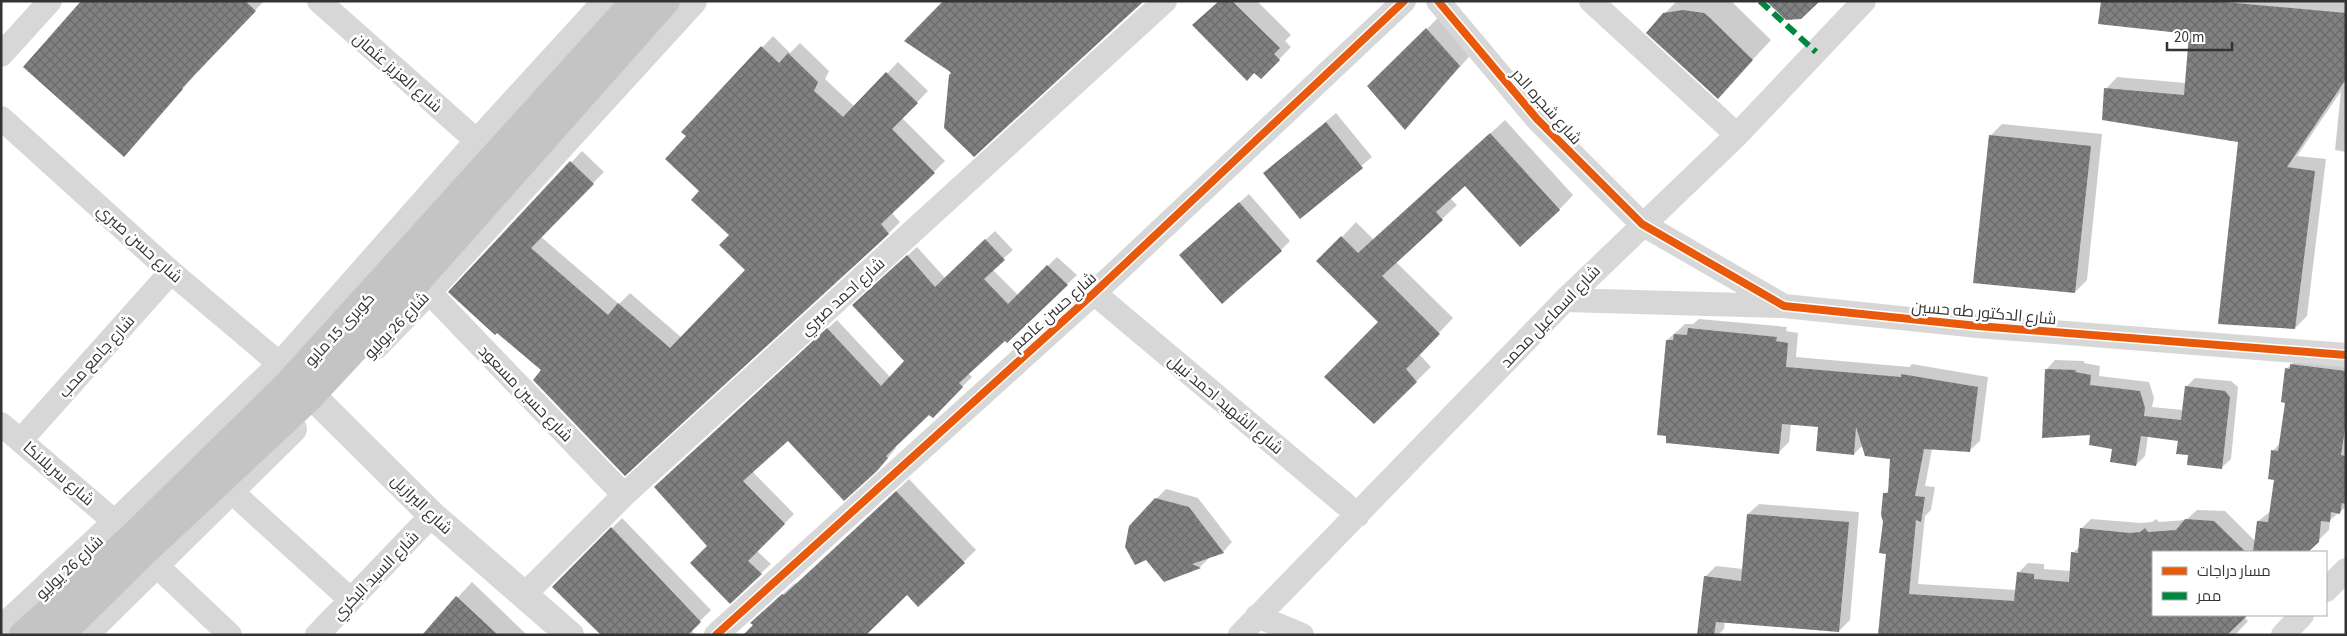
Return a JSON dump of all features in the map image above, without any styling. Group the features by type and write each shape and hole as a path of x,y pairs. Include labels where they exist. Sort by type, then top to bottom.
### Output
{"highway":[{"name":"كوبرى 15 مايو","path":"22,635 132,537 288,384 635,1"},
{"name":"كوبرى 15 مايو","path":"80,634 142,554 308,398 415,284 666,1"}],"street":[{"path":"1,55 50,1"},
{"name":"شارع العزيز عثمان","path":"319,1 478,142"},
{"name":"شارع 26 يوليو","path":"1,630 281,365 478,142 607,1"},
{"name":"شارع 26 يوليو","path":"80,634 232,492 428,292 693,1"},
{"name":"شارع احمد صبري","path":"523,596 624,495 1165,1"},
{"name":"شارع حسن عاصم","path":"716,635 1094,293 1404,1"},
{"name":"شارع شجره الدر","path":"1438,1 1537,119 1642,224"},
{"path":"1591,1 1737,135"},
{"name":"شارع اسماعيل محمد","path":"1240,635 1571,294 1737,135 1864,1"},
{"name":"شارع حسن صبري","path":"1,118 171,272 281,365"},
{"name":"شارع الدكتور طه حسين","path":"1642,224 1784,306"},
{"name":"شارع جامع محب","path":"21,440 171,272"},
{"name":"شارع حسين مسعود","path":"428,292 624,495"},
{"name":"شارع الشهيد احمد نبيل","path":"1094,293 1358,515"},
{"name":"شارع الدكتور طه حسين","path":"1571,294 1784,306 1978,326 2346,356"},
{"name":"شارع البرازيل","path":"281,365 432,515 570,635"},
{"name":"شارع سريلانكا","path":"1,424 116,523"},
{"path":"232,492 351,600"},
{"name":"شارع السيد البكري","path":"317,635 432,515"},
{"path":"156,565 230,635"},
{"path":"2327,589 2346,570"},
{"path":"1257,616 1302,635"},
{"path":"2283,635 2301,616"}],"building":[{"path":"81,1 245,1 256,11 182,88 124,157 23,67"},
{"path":"943,1 1144,1 974,157 944,128 949,75 951,73 904,41"},
{"path":"1219,1 1232,1 1280,48 1274,54 1280,60 1261,79 1254,73 1247,81 1192,25"},
{"path":"1766,1 1820,1 1801,19 1786,20"},
{"path":"2101,1 2213,1 2346,13 2346,79 2287,167 2315,171 2295,329 2218,324 2238,142 2102,120 2104,88 2184,95 2189,34 2098,24"},
{"path":"1683,10 1704,13 1753,60 1718,99 1646,33 1663,13"},
{"path":"1426,28 1460,66 1405,130 1367,86"},
{"path":"761,46 779,63 788,53 818,82 814,91 843,117 886,72 918,103 892,129 935,173 881,224 889,234 625,476 533,380 541,370 497,333 495,335 448,292 570,161 594,184 531,248 608,315 618,303 670,348 745,270 719,245 729,235 691,200 699,191 665,159 686,136 681,132"},
{"path":"1326,122 1363,168 1300,219 1263,173"},
{"path":"1490,133 1560,210 1520,247 1465,186 1436,212 1443,220 1382,276 1440,334 1406,369 1417,382 1374,424 1324,377 1378,322 1316,261 1341,236 1358,253"},
{"path":"1989,135 2091,146 2075,293 1973,283"},
{"path":"1239,202 1282,251 1222,304 1179,255"},
{"path":"985,239 1005,260 984,279 1008,304 1047,265 1068,285 1007,343 1005,341 959,383 963,387 933,418 929,415 886,456 888,458 877,471 844,501 788,441 743,481 785,524 748,561 762,574 730,604 690,563 707,546 654,487 827,328 881,386 904,361 852,305 907,255 935,287"},
{"path":"1688,328 1777,337 1776,341 1788,343 1786,367 1901,377 1901,374 1978,387 1970,452 1924,449 1915,496 1925,497 1921,522 1916,520 1909,594 2014,601 2017,572 2034,574 2034,579 2069,582 2071,552 2078,553 2080,528 2130,533 2140,532 2145,528 2148,532 2176,530 2185,519 2214,521 2245,551 2152,551 2152,616 2247,616 2227,635 1878,635 1886,554 1879,553 1883,522 1881,515 1883,493 1888,493 1890,459 1865,456 1856,427 1854,455 1816,451 1818,427 1782,424 1779,454 1666,443 1666,436 1657,435 1666,340 1673,340 1674,334 1687,335"},
{"path":"2290,364 2346,371 2346,422 2341,455 2346,456 2346,504 2342,503 2340,514 2331,512 2330,522 2321,521 2319,542 2309,551 2253,551 2257,521 2268,522 2274,480 2268,479 2271,450 2278,451 2285,403 2281,402 2285,368 2290,369"},
{"path":"2045,369 2076,370 2075,372 2091,375 2090,385 2140,391 2145,408 2144,416 2181,420 2185,386 2225,391 2230,397 2222,469 2187,465 2188,455 2176,454 2178,441 2141,436 2136,466 2110,462 2112,449 2089,445 2090,435 2042,438"},
{"path":"896,491 965,563 918,607 907,595 866,635 743,635 753,625 750,623 782,594 784,595"},
{"path":"1155,498 1189,507 1224,553 1192,564 1201,568 1164,582 1146,560 1135,565 1125,547 1129,526"},
{"path":"1747,514 1849,522 1839,632 1716,622 1714,635 1697,635 1704,576 1741,581"},
{"path":"611,527 701,622 688,635 601,635 552,587"},
{"path":"456,596 498,635 422,635"}],"marked path":[{"path":"1760,1 1816,52"}],"cycle path":[{"path":"716,635 1094,293 1404,1"},
{"path":"1438,1 1537,119 1642,224 1784,306 1978,326 2346,355"}]}
